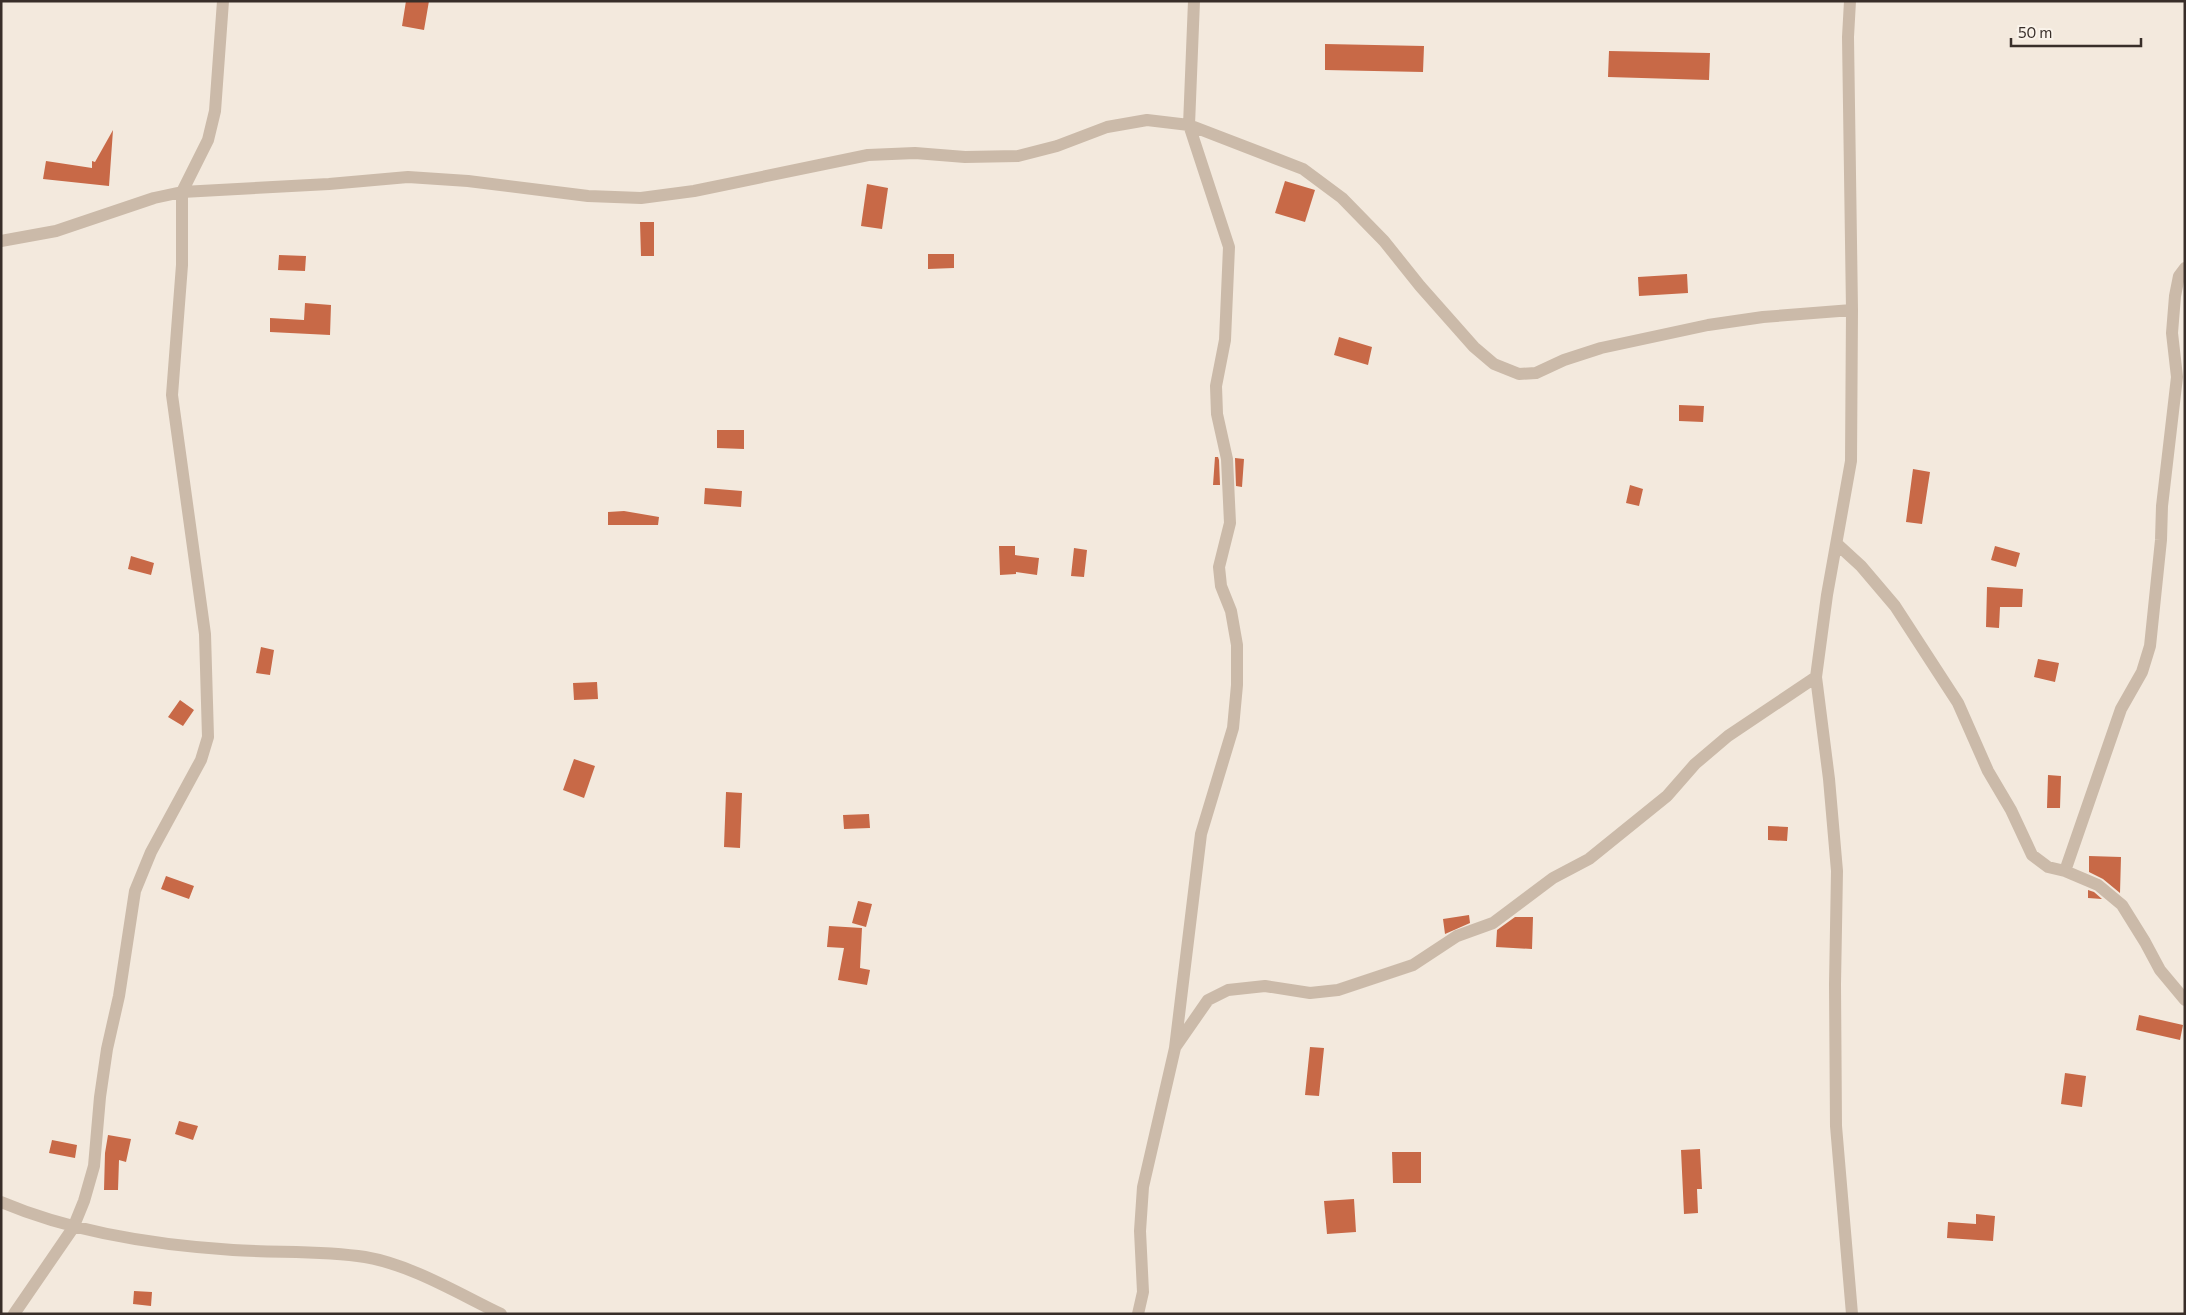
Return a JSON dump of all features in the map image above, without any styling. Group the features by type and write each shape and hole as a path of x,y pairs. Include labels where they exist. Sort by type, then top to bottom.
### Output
{"street":[{"path":"14,1314 73,1228 84,1202 94,1166 100,1096 107,1048 119,996 135,891 151,852 201,760 208,737 205,634 172,395 182,266 182,192 208,140 215,111 223,1"},
{"path":"1138,1314 1142,1292 1140,1231 1143,1188 1175,1048 1201,834 1233,728 1237,685 1236,645 1231,610 1222,586 1219,568 1230,523 1227,459 1217,414 1216,386 1225,340 1229,247 1189,125 1194,1"},
{"path":"1850,1 1848,37 1852,310 1851,460 1827,595 1816,677 1838,871 1835,984 1836,1126 1852,1314"},
{"path":"1,241 56,231 154,198 182,192 328,184 408,177 588,196 641,198 694,191 868,155 915,153 965,157 1018,156 1057,146 1107,127 1147,120 1189,125 1303,169 1342,198 1384,241 1420,286 1474,347 1494,364 1519,374 1536,373 1564,360 1601,348 1708,325 1763,317 1852,310"},
{"path":"2064,871 2121,709 2142,672 2150,646 2161,540 2162,506 2177,377 2172,333 2175,296 2179,276 2185,268"},
{"path":"1837,544 1861,566 1895,606 1958,702 1988,770 2011,810 2032,855 2048,868 2064,871 2098,885 2122,905 2160,970 2185,1000"},
{"path":"1175,1048 1208,1000 1228,990 1265,986 1310,993 1338,990 1413,965 1457,936 1493,924 1553,878 1589,859 1667,796 1695,764 1728,736 1816,677"},
{"path":"1,1202 73,1228 98,1233 233,1250 366,1257 414,1272 501,1314"}],"building":[{"path":"406,1 429,1 424,30 402,26"},
{"path":"1325,44 1424,46 1423,72 1325,70"},
{"path":"1609,51 1710,53 1709,80 1608,77"},
{"path":"113,130 109,186 43,179 46,161 92,168 92,161 95,162"},
{"path":"1285,181 1315,190 1305,222 1275,213"},
{"path":"867,184 888,188 882,229 861,226"},
{"path":"640,222 654,222 654,256 641,256"},
{"path":"928,254 954,254 954,268 928,269"},
{"path":"279,255 306,256 305,271 278,270"},
{"path":"1687,274 1688,293 1639,296 1638,277"},
{"path":"305,303 331,305 330,335 270,332 270,318 304,320"},
{"path":"1339,337 1372,347 1368,365 1334,355"},
{"path":"1679,405 1704,406 1703,422 1679,421"},
{"path":"717,430 744,430 744,449 717,448"},
{"path":"1215,457 1218,457 1219,460 1220,485 1213,485"},
{"path":"1235,458 1244,459 1242,487 1236,486"},
{"path":"1913,469 1930,472 1922,524 1906,522"},
{"path":"1630,485 1643,489 1639,506 1626,503"},
{"path":"705,488 742,491 741,507 704,504"},
{"path":"624,511 659,517 658,525 608,525 608,512"},
{"path":"999,546 1015,546 1015,555 1039,558 1037,575 1016,572 1016,574 1000,575"},
{"path":"1995,546 2020,553 2016,567 1991,560"},
{"path":"1074,548 1087,550 1084,577 1071,576"},
{"path":"131,556 154,563 151,575 128,569"},
{"path":"1987,587 2023,589 2022,607 2000,607 1999,628 1986,627"},
{"path":"261,647 274,650 270,675 256,673"},
{"path":"2038,659 2059,663 2055,682 2034,677"},
{"path":"597,682 598,699 574,700 573,683"},
{"path":"180,700 194,710 183,726 168,717"},
{"path":"574,759 595,766 584,798 563,790"},
{"path":"2048,775 2061,776 2060,808 2047,808"},
{"path":"726,792 742,793 740,848 724,847"},
{"path":"869,814 870,828 844,829 843,815"},
{"path":"1768,826 1788,827 1787,841 1768,840"},
{"path":"2089,856 2121,857 2120,893 2103,879 2089,872"},
{"path":"166,876 194,886 189,899 161,889"},
{"path":"2088,890 2094,892 2102,899 2088,898"},
{"path":"858,901 872,904 866,927 852,923"},
{"path":"1469,915 1470,923 1445,934 1443,919"},
{"path":"1515,917 1533,917 1532,949 1496,947 1497,930"},
{"path":"829,926 862,928 860,968 870,970 867,985 838,980 844,948 827,947"},
{"path":"2139,1015 2183,1025 2180,1040 2136,1030"},
{"path":"1310,1047 1324,1048 1319,1096 1305,1095"},
{"path":"2065,1073 2086,1076 2082,1107 2061,1104"},
{"path":"179,1121 198,1126 193,1140 175,1134"},
{"path":"108,1135 131,1139 126,1162 119,1160 118,1190 104,1190 105,1153"},
{"path":"52,1140 77,1145 75,1158 49,1153"},
{"path":"1700,1149 1702,1189 1697,1189 1698,1213 1684,1214 1681,1150"},
{"path":"1392,1152 1421,1152 1421,1183 1393,1183"},
{"path":"1354,1199 1356,1232 1327,1234 1324,1201"},
{"path":"1976,1214 1995,1216 1993,1241 1947,1238 1948,1222 1976,1224"},
{"path":"134,1291 152,1292 151,1306 133,1304"}]}
